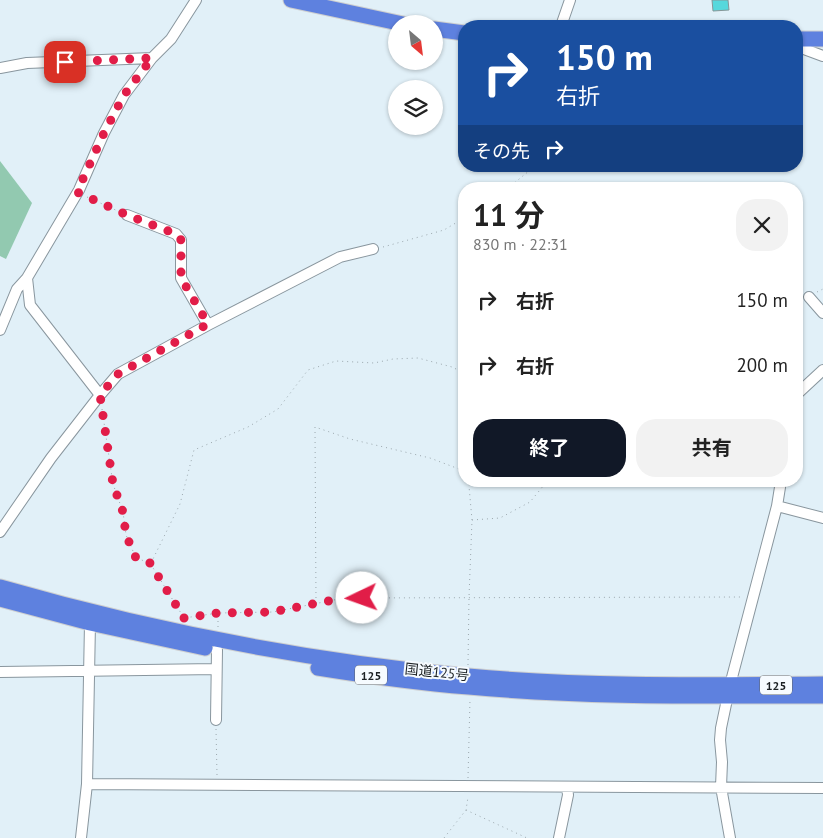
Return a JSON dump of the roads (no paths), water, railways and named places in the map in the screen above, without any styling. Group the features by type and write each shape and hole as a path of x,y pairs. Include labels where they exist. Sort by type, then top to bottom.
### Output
{"highway":[{"path":"291,0 388,21"},
{"path":"443,30 458,32"},
{"path":"803,39 823,39"},
{"name":"国道125号","path":"0,587 217,646"},
{"name":"国道125号","path":"0,599 90,623 217,646 348,673 469,682 578,694 728,690 823,684"},
{"name":"国道125号","path":"728,690 823,696"}],"street":[{"path":"0,330 17,289 27,278 77,192 124,95 152,58 171,39 196,0"},
{"path":"563,20 570,0"},
{"path":"803,49 823,56"},
{"path":"0,68 27,64 152,58"},
{"path":"127,215 176,234 181,240 181,278 208,324"},
{"path":"0,532 51,458 118,374 208,324 340,257 373,249"},
{"path":"27,278 30,305 100,395"},
{"path":"809,297 823,313"},
{"path":"803,389 823,370"},
{"path":"730,838 721,787 722,762 720,740 728,690 777,506 780,487"},
{"path":"777,506 823,518"},
{"path":"81,838 87,784 90,623"},
{"path":"216,720 217,646"},
{"path":"0,672 216,669"},
{"path":"87,784 823,788"},
{"path":"559,838 568,795 567,787"}]}
